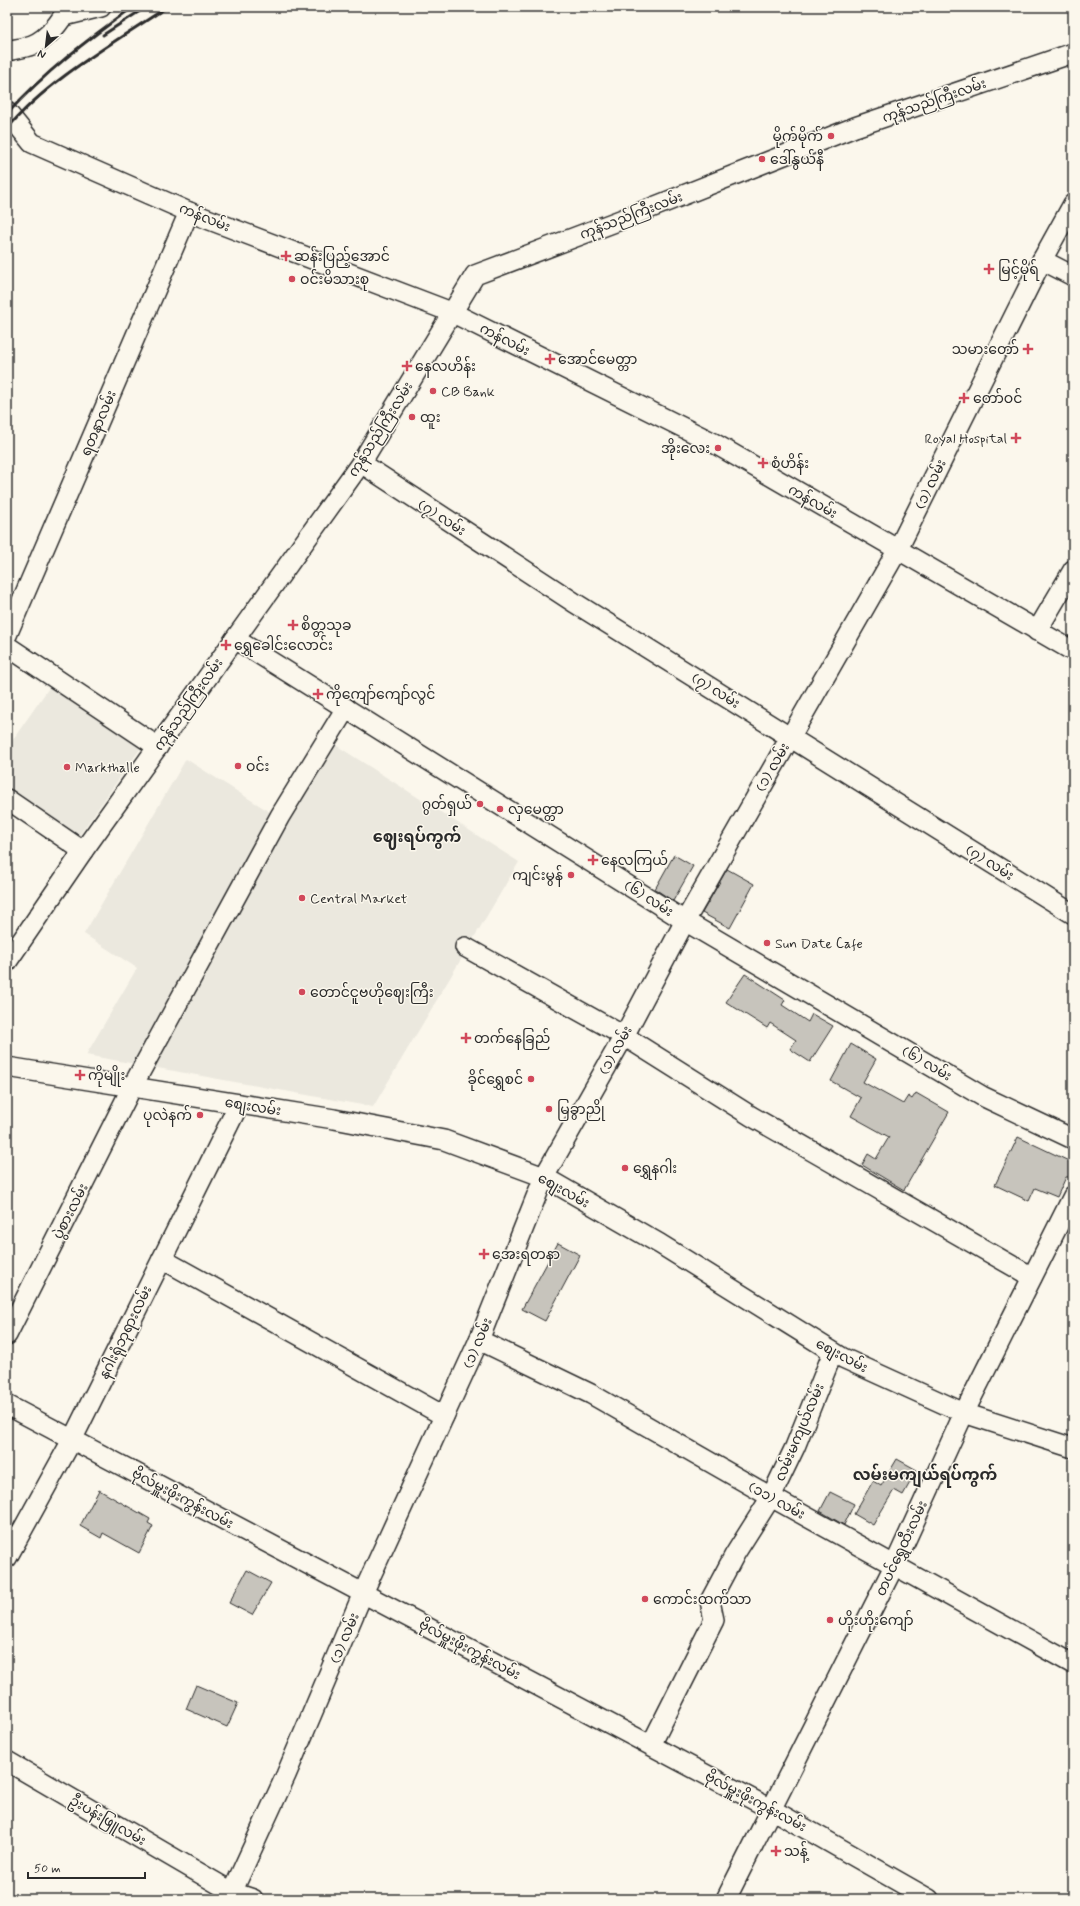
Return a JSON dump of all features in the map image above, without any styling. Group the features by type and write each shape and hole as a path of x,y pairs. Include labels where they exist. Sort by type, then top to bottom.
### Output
{"street":[{"path":"7,51 31,46 43,39 66,11 101,7"},
{"name":"ကုန်သည်ကြီးလမ်း","path":"7,962 84,851 361,463 451,312 475,275 623,219 855,127 1073,52"},
{"name":"ကန်လမ်း","path":"7,112 32,143 189,212 451,312 712,442 1073,652"},
{"path":"1073,204 1042,260 1073,276"},
{"name":"ရတနာလမ်း","path":"7,635 189,212"},
{"name":"(၁) လမ်း","path":"231,1895 286,1775 363,1593 479,1340 544,1177 624,1036 685,921 897,551 1042,260"},
{"name":"(၇) လမ်း","path":"361,463 575,603 1073,914"},
{"path":"1037,631 1073,570"},
{"name":"(၆) လမ်း","path":"235,639 685,921 982,1096 1073,1139"},
{"path":"7,646 158,748"},
{"name":"ပွဲစားလမ်း","path":"7,1335 132,1087 280,816 346,708"},
{"path":"7,800 84,851"},
{"path":"465,947 624,1036 751,1116 1032,1277"},
{"name":"စျေးလမ်း","path":"7,1067 334,1119 444,1140 544,1177 660,1244 833,1352 964,1413 1073,1448"},
{"name":"နဂါးရုံဘုရားလမ်း","path":"7,1558 72,1440 239,1104"},
{"name":"တပင်ရွှေထီးလမ်း","path":"726,1899 895,1564 964,1413 1073,1196"},
{"path":"162,1259 444,1416"},
{"name":"(၁၁) လမ်း","path":"479,1340 591,1394 771,1497 895,1564 1073,1664"},
{"name":"လမ်းမကျယ်လမ်း","path":"651,1745 714,1620 710,1601 735,1554 771,1497 795,1446 833,1352"},
{"name":"ဗိုလ်မှူးဖိုးကွန်းလမ်း","path":"7,1405 771,1809 929,1899"},
{"name":"ဦးပန်းဖြူလမ်း","path":"7,1761 231,1895 253,1899"}],"shaded area":[{"name":"Markthalle","path":"53,682 143,745 78,837 7,786 7,748"},
{"name":"Central Market","path":"320,735 519,862 373,1107 86,1055 137,968 84,934 186,759 273,814"}],"building":[{"path":"674,855 693,866 673,901 655,889"},
{"path":"727,869 754,884 730,928 702,913"},
{"path":"745,974 785,1000 782,1005 808,1022 812,1014 833,1026 810,1062 790,1049 796,1040 770,1023 767,1028 726,1002"},
{"path":"851,1044 876,1059 863,1082 903,1104 908,1096 912,1099 916,1093 949,1112 904,1190 862,1165 868,1154 876,1159 889,1137 851,1116 861,1098 831,1081"},
{"path":"1018,1137 1073,1163 1069,1177 1066,1177 1057,1197 1035,1188 1029,1201 995,1185"},
{"path":"558,1243 580,1255 545,1321 522,1309"},
{"path":"897,1459 917,1470 903,1495 894,1490 873,1525 854,1514 873,1481 881,1486"},
{"path":"99,1490 150,1519 148,1523 153,1526 139,1553 103,1533 101,1538 80,1526"},
{"path":"830,1492 854,1504 844,1525 820,1511"},
{"path":"247,1570 271,1583 252,1615 229,1603"},
{"path":"196,1685 238,1703 227,1727 186,1709"}],"railway":[{"path":"7,114 36,84 67,57 133,7"},
{"path":"103,35 146,7"},
{"path":"7,129 23,111 61,79 104,48 167,7"}],"place":[{"name":"မိုက်မိုက်","path":"831,136"},
{"name":"ဒေါ်နွယ်နီ","path":"762,159"},
{"name":"ဆန်းပြည့်အောင်","path":"286,256"},
{"name":"မြင့်မိုရ်","path":"989,269"},
{"name":"ဝင်းမိသားစု","path":"292,279"},
{"name":"သမားတော်","path":"1028,349"},
{"name":"အောင်မေတ္တာ","path":"550,359"},
{"name":"နေလဟိန်း","path":"407,366"},
{"name":"CB Bank","path":"433,391"},
{"name":"တော်ဝင်","path":"964,398"},
{"name":"ထူး","path":"412,417"},
{"name":"Royal Hospital","path":"1016,438"},
{"name":"အိုးလေး","path":"718,448"},
{"name":"စံဟိန်း","path":"763,463"},
{"name":"စိတ္တသုခ","path":"293,625"},
{"name":"ရွှေခေါင်းလောင်း","path":"226,645"},
{"name":"ကိုကျော်ကျော်လွင်","path":"318,694"},
{"name":"ဝင်း","path":"238,766"},
{"name":"Markthalle","path":"67,767"},
{"name":"ဂွတ်ရှယ်","path":"480,804"},
{"name":"လှမေတ္တာ","path":"500,809"},
{"name":"နေလကြယ်","path":"593,860"},
{"name":"ကျင်းမွန်","path":"571,875"},
{"name":"Central Market","path":"302,898"},
{"name":"Sun Date Cafe","path":"767,943"},
{"name":"တောင်ငူဗဟိုဈေးကြီး","path":"302,992"},
{"name":"တက်နေခြည်","path":"466,1038"},
{"name":"ကိုမျိုး","path":"80,1075"},
{"name":"ခိုင်ရွှေစင်","path":"531,1079"},
{"name":"မြခွာညို","path":"549,1109"},
{"name":"ပုလဲနက်","path":"200,1115"},
{"name":"ရွှေနဂါး","path":"625,1168"},
{"name":"အေးရတနာ","path":"484,1254"},
{"name":"ကောင်းထက်သာ","path":"645,1599"},
{"name":"ဟိုးဟိုးကျော်","path":"830,1620"},
{"name":"သန့်","path":"776,1851"}],"district":[{"name":"ဈေးရပ်ကွက်","path":"417,836"},
{"name":"လမ်းမကျယ်ရပ်ကွက်","path":"925,1474"}]}
